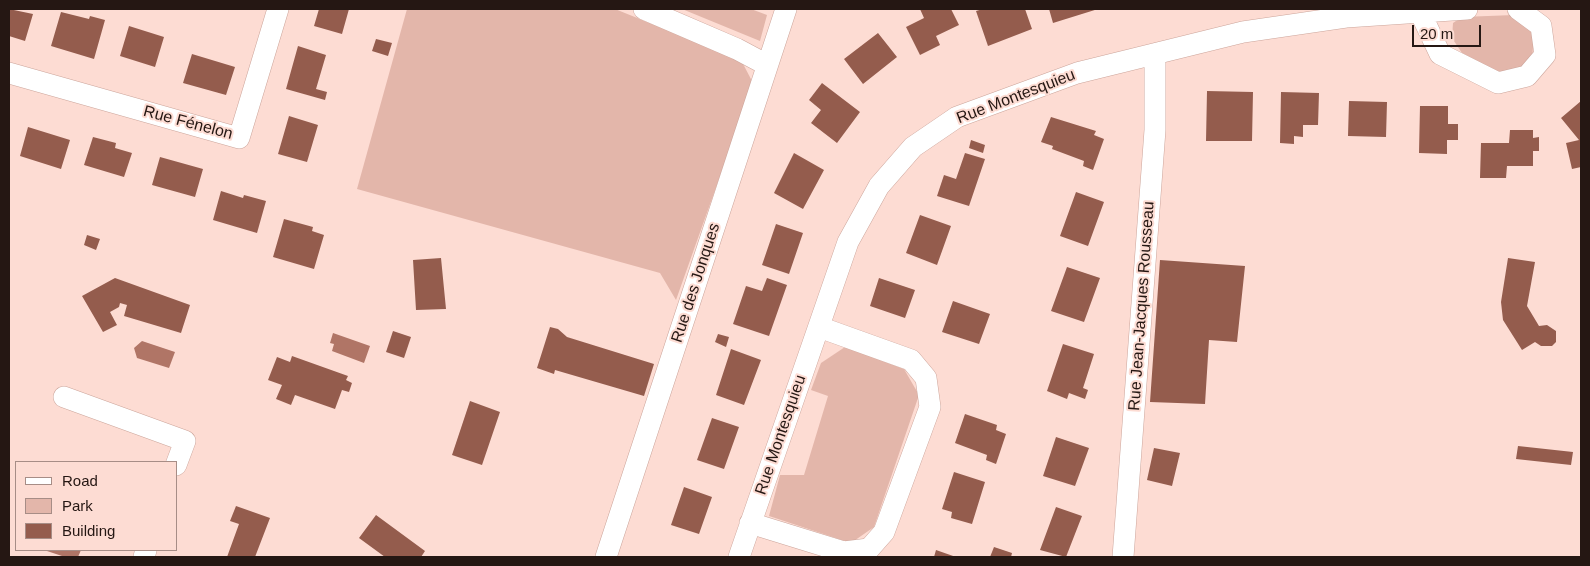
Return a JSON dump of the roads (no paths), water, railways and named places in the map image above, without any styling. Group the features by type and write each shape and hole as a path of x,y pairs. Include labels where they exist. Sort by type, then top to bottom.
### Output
{"street":[{"name":"Rue Fénelon","path":"9,73 239,138 278,9"},
{"path":"644,9 737,49 767,65"},
{"name":"Rue des Jonques","path":"606,557 786,9"},
{"name":"Rue Montesquieu","path":"739,557 848,242 879,186 913,148 957,117 1077,73 1243,32 1346,17 1467,9"},
{"path":"1420,12 1440,54 1498,84 1528,76 1544,55 1541,26 1518,9"},
{"name":"Rue Jean-Jacques Rousseau","path":"1123,557 1155,130 1154,54"},
{"path":"750,523 844,552 869,549 884,532 930,407 926,378 911,360 818,327"},
{"path":"64,396 185,441 178,461"}]}
